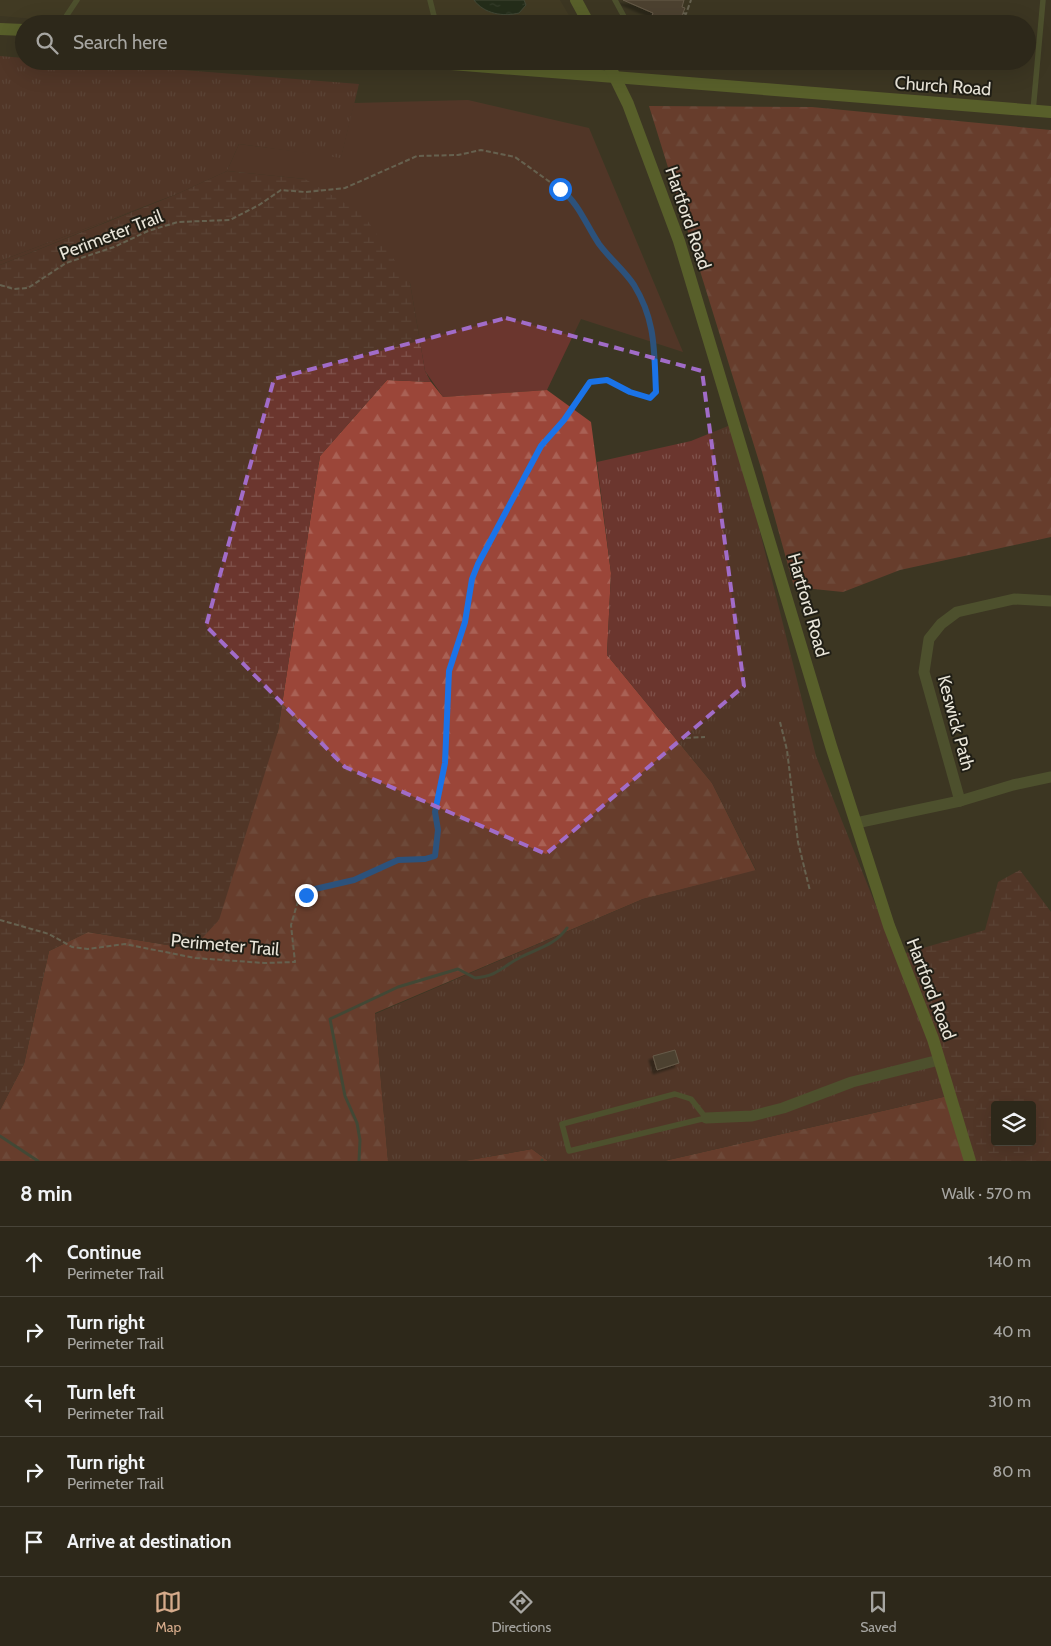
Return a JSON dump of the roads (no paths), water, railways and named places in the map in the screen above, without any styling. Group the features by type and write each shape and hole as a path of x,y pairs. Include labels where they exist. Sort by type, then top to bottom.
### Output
{"street":[{"path":"576,0 584,15"},
{"path":"0,28 15,29"},
{"name":"Church Road","path":"531,70 1051,112"},
{"name":"Hartford Road","path":"611,70 641,138 679,241 856,823 889,926 939,1060 970,1161"},
{"name":"Keswick Path","path":"960,801 924,672 929,639 940,624 958,612 1014,599 1051,601"},
{"path":"856,823 960,801 1013,785 1051,777"},
{"path":"706,1118 752,1116 783,1108 852,1082 939,1060"}],"lane":[{"path":"68,15 77,0"},
{"path":"430,0 434,15"},
{"path":"615,0 623,15"},
{"path":"1033,111 1043,0"},
{"path":"675,1094 691,1098 706,1118 569,1151 562,1124 675,1094"}],"water":[{"path":"474,0 524,0 526,5 519,13 507,15 489,11 478,5"}],"waterway":[{"path":"359,1161 360,1140 357,1123 345,1096 330,1019 398,987 458,969 475,978 490,975 552,942 567,928"},
{"path":"0,1136 38,1161"}]}
